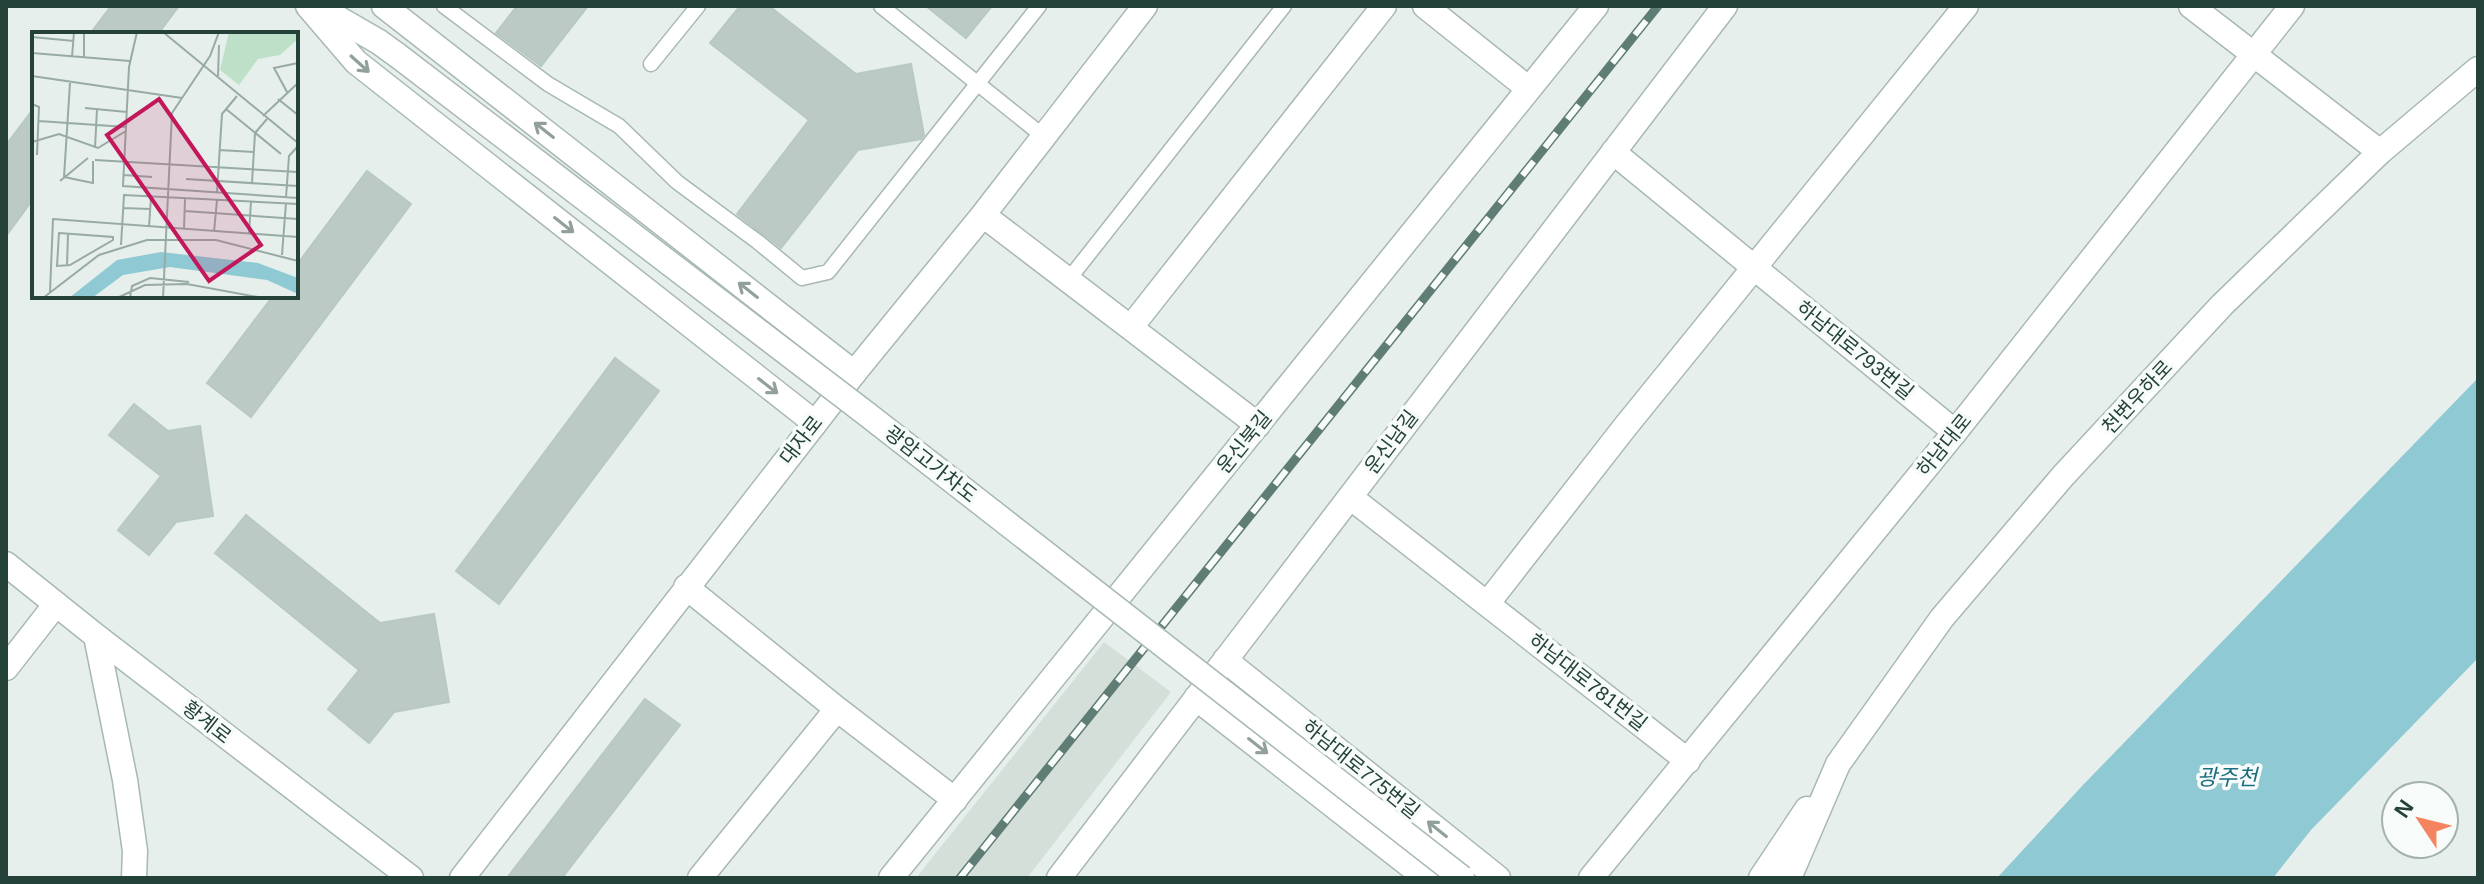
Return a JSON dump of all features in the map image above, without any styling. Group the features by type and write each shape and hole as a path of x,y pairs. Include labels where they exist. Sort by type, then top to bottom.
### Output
{"street":[{"path":"308,6 356,62 815,423"},
{"path":"317,6 388,49"},
{"path":"353,6 388,49"},
{"path":"384,6 854,373"},
{"name":"대자로","path":"462,878 686,587 983,215 1145,6"},
{"path":"1131,327 1384,6"},
{"path":"1425,6 1529,89"},
{"name":"운신북길","path":"891,878 1596,6"},
{"name":"운신남길","path":"1062,877 1725,6"},
{"path":"1487,604 1625,427 1966,6"},
{"path":"2191,6 2380,152"},
{"name":"하남대로","path":"1591,878 1955,432 2292,6"},
{"name":"광암고가차도","path":"388,49 868,415 1462,878"},
{"name":"천변우하로","path":"1761,878 1942,618 2063,476 2222,305 2380,152 2478,69"},
{"name":"하남대로793번길","path":"1613,152 1955,432"},
{"path":"983,215 1258,425"},
{"name":"하남대로781번길","path":"1350,497 1688,761"},
{"name":"황계로","path":"6,564 411,878"},
{"path":"686,587 955,800"},
{"path":"6,668 56,604"},
{"path":"96,636 129,804 135,851 134,878"},
{"name":"하남대로775번길","path":"1225,660 1498,878"},
{"path":"1196,698 1426,878"},
{"path":"700,878 837,709"},
{"name":"천변우하로","path":"1789,878 1838,764"}],"lane":[{"path":"444,6 548,84 619,126 677,182 802,278 828,272 1039,6"},
{"path":"651,64 698,6"},
{"path":"881,6 1043,136"},
{"path":"1069,279 1284,6"}],"shaded area":[{"path":"1104,642 1171,692 1027,878 916,878"}],"water":[{"name":"광주천","path":"2478,378 2478,658 2311,830 2273,878 1997,878 2083,785"}],"building":[{"path":"111,6 179,6 160,32 92,32"},
{"path":"517,6 588,6 541,66 496,33"},
{"path":"740,6 769,6 856,74 911,64 924,135 921,139 858,150 781,248 737,214 809,120 710,43"},
{"path":"926,6 992,6 966,38"},
{"path":"32,111 32,201 6,236 6,145"},
{"path":"367,171 411,204 251,417 207,383 271,298 298,298 298,263"},
{"path":"615,358 659,391 499,604 456,571"},
{"path":"134,404 168,431 200,426 213,516 176,522 149,555 118,530 161,476 109,435"},
{"path":"246,515 380,623 434,614 449,702 394,712 369,743 328,709 359,670 215,553"},
{"path":"645,699 680,725 562,878 507,878"}],"railway":[{"path":"960,878 1658,6"}]}
